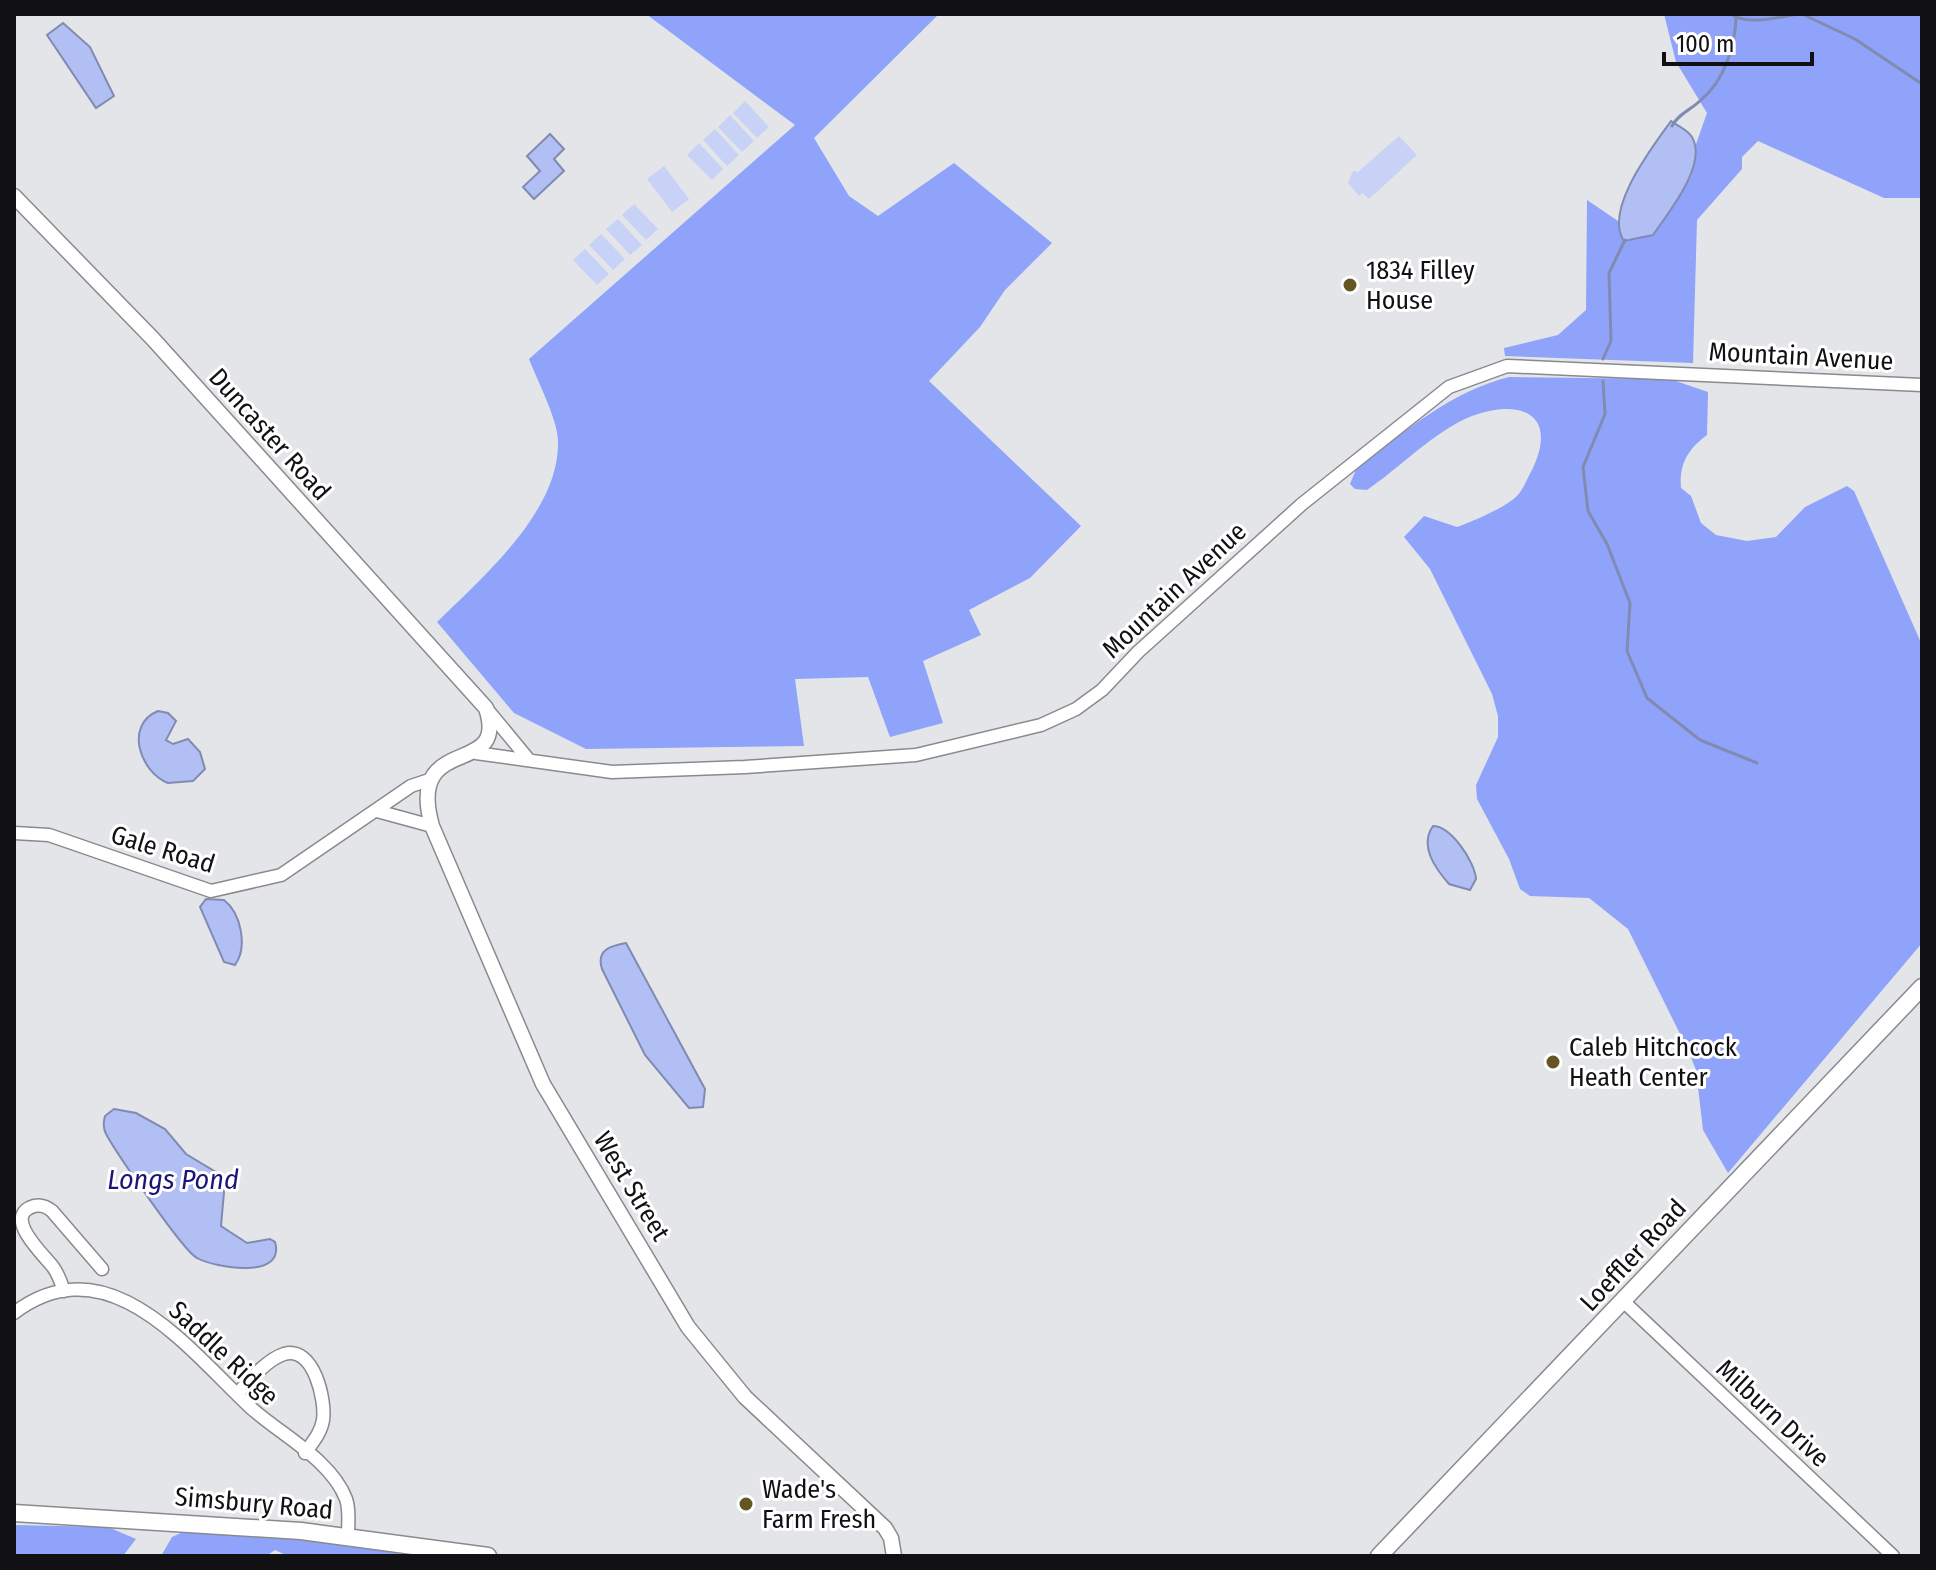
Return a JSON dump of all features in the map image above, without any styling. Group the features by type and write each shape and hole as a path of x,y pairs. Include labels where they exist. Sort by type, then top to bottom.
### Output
{"main road":[{"name":"Loeffler Road","path":"1379,1556 1922,987"},
{"name":"Simsbury Road","path":"14,1513 165,1520 348,1535 488,1556"}],"street":[{"name":"Duncaster Road","path":"14,196 153,339 486,708 529,760"},
{"name":"Mountain Avenue","path":"429,780 440,766 476,753 612,772 745,767 916,755 1041,725 1076,709 1102,690 1138,652 1302,504 1449,387 1507,366 1922,385"},
{"path":"476,753 484,745 490,726 486,708"},
{"name":"Gale Road","path":"14,833 49,835 211,891 281,875 411,786 429,780"},
{"name":"West Street","path":"429,780 424,800 432,826 543,1084 688,1327 745,1397 885,1528 891,1538 894,1556"},
{"path":"377,811 432,826"},
{"path":"64,1291 56,1272 22,1228 23,1216 30,1207 42,1205 52,1211 102,1269"},
{"name":"Saddle Ridge","path":"14,1313 38,1299 64,1291 114,1297 153,1316 178,1333 237,1394 339,1485 347,1503 348,1535"},
{"name":"Milburn Drive","path":"1622,1300 1893,1556"},
{"path":"237,1394 282,1355 293,1354 304,1360 316,1378 323,1414 319,1431 305,1453"}],"shaded area":[{"path":"646,14 939,14 814,138 849,196 878,216 954,163 1052,243 1005,290 980,327 929,381 1081,526 1030,578 969,610 981,635 923,661 943,723 890,737 868,677 795,679 804,746 586,749 514,713 437,622 516,541 533,517 555,467 557,432 529,359 795,125"},
{"path":"1664,14 1922,14 1922,198 1884,198 1758,141 1742,157 1742,169 1697,220 1693,363 1505,356 1504,348 1558,335 1586,310 1587,200 1618,221 1624,241 1653,235 1692,174 1695,147 1707,113 1676,62"},
{"path":"745,101 769,127 757,138 733,113"},
{"path":"730,115 754,141 742,152 718,127"},
{"path":"715,129 739,155 727,166 703,140"},
{"path":"1399,136 1417,155 1369,199 1363,193 1359,196 1348,183 1353,171 1358,172"},
{"path":"699,143 723,169 712,180 687,155"},
{"path":"664,166 689,199 672,212 647,179"},
{"path":"634,204 658,229 646,240 622,215"},
{"path":"618,219 642,245 630,255 606,229"},
{"path":"601,234 625,259 613,270 589,245"},
{"path":"585,249 609,274 597,285 573,260"},
{"path":"1509,377 1670,379 1708,392 1707,435 1686,458 1681,479 1681,488 1691,496 1701,523 1716,535 1747,541 1776,537 1805,507 1847,486 1854,491 1922,645 1922,943 1728,1173 1703,1130 1696,1070 1688,1050 1628,929 1589,898 1530,896 1520,889 1509,859 1477,799 1476,785 1498,737 1498,716 1492,694 1430,569 1404,537 1424,516 1457,527 1497,510 1517,496 1539,451 1541,435 1538,424 1520,410 1490,411 1472,416 1431,440 1367,490 1355,489 1350,484 1357,467 1429,414 1467,392"},
{"path":"14,1525 108,1527 136,1539 123,1556 14,1556"},
{"path":"185,1531 327,1542 414,1556 288,1556 275,1550 266,1556 161,1556 172,1537"}],"water":[{"path":"63,23 90,47 114,96 96,108 47,35"},
{"path":"1671,121 1692,137 1696,148 1691,175 1653,235 1624,241 1619,228 1625,196 1643,162"},
{"path":"550,134 564,149 554,159 564,171 534,199 523,187 540,171 527,156"},
{"path":"158,711 168,713 176,721 166,740 173,744 188,739 200,752 205,769 193,781 168,783 150,769 144,759 140,748 141,727"},
{"path":"1433,826 1447,832 1467,855 1476,879 1470,890 1449,884 1434,864 1428,849"},
{"path":"206,899 224,900 235,913 242,940 235,965 224,962 200,907"},
{"path":"626,943 705,1089 703,1107 689,1108 645,1055 602,969 603,953"},
{"name":"Longs Pond","path":"114,1109 136,1113 165,1129 186,1154 219,1174 224,1192 221,1226 247,1243 270,1239 275,1242 276,1254 270,1262 247,1268 232,1267 206,1262 189,1251 106,1134 105,1116"}],"waterway":[{"path":"1731,14 1754,20 1798,14"},
{"path":"1802,14 1855,39 1922,84"},
{"path":"1672,126 1709,92 1722,73 1731,52 1736,18"},
{"path":"1603,359 1611,341 1609,273 1625,240"},
{"path":"1603,381 1605,414 1583,467 1588,511 1607,544 1630,603 1627,651 1647,698 1700,740 1757,763"}],"place":[{"name":"1834 Filley House","path":"1350,285"},
{"name":"Caleb Hitchcock Heath Center","path":"1553,1062"},
{"name":"Wade's Farm Fresh","path":"746,1504"}]}
